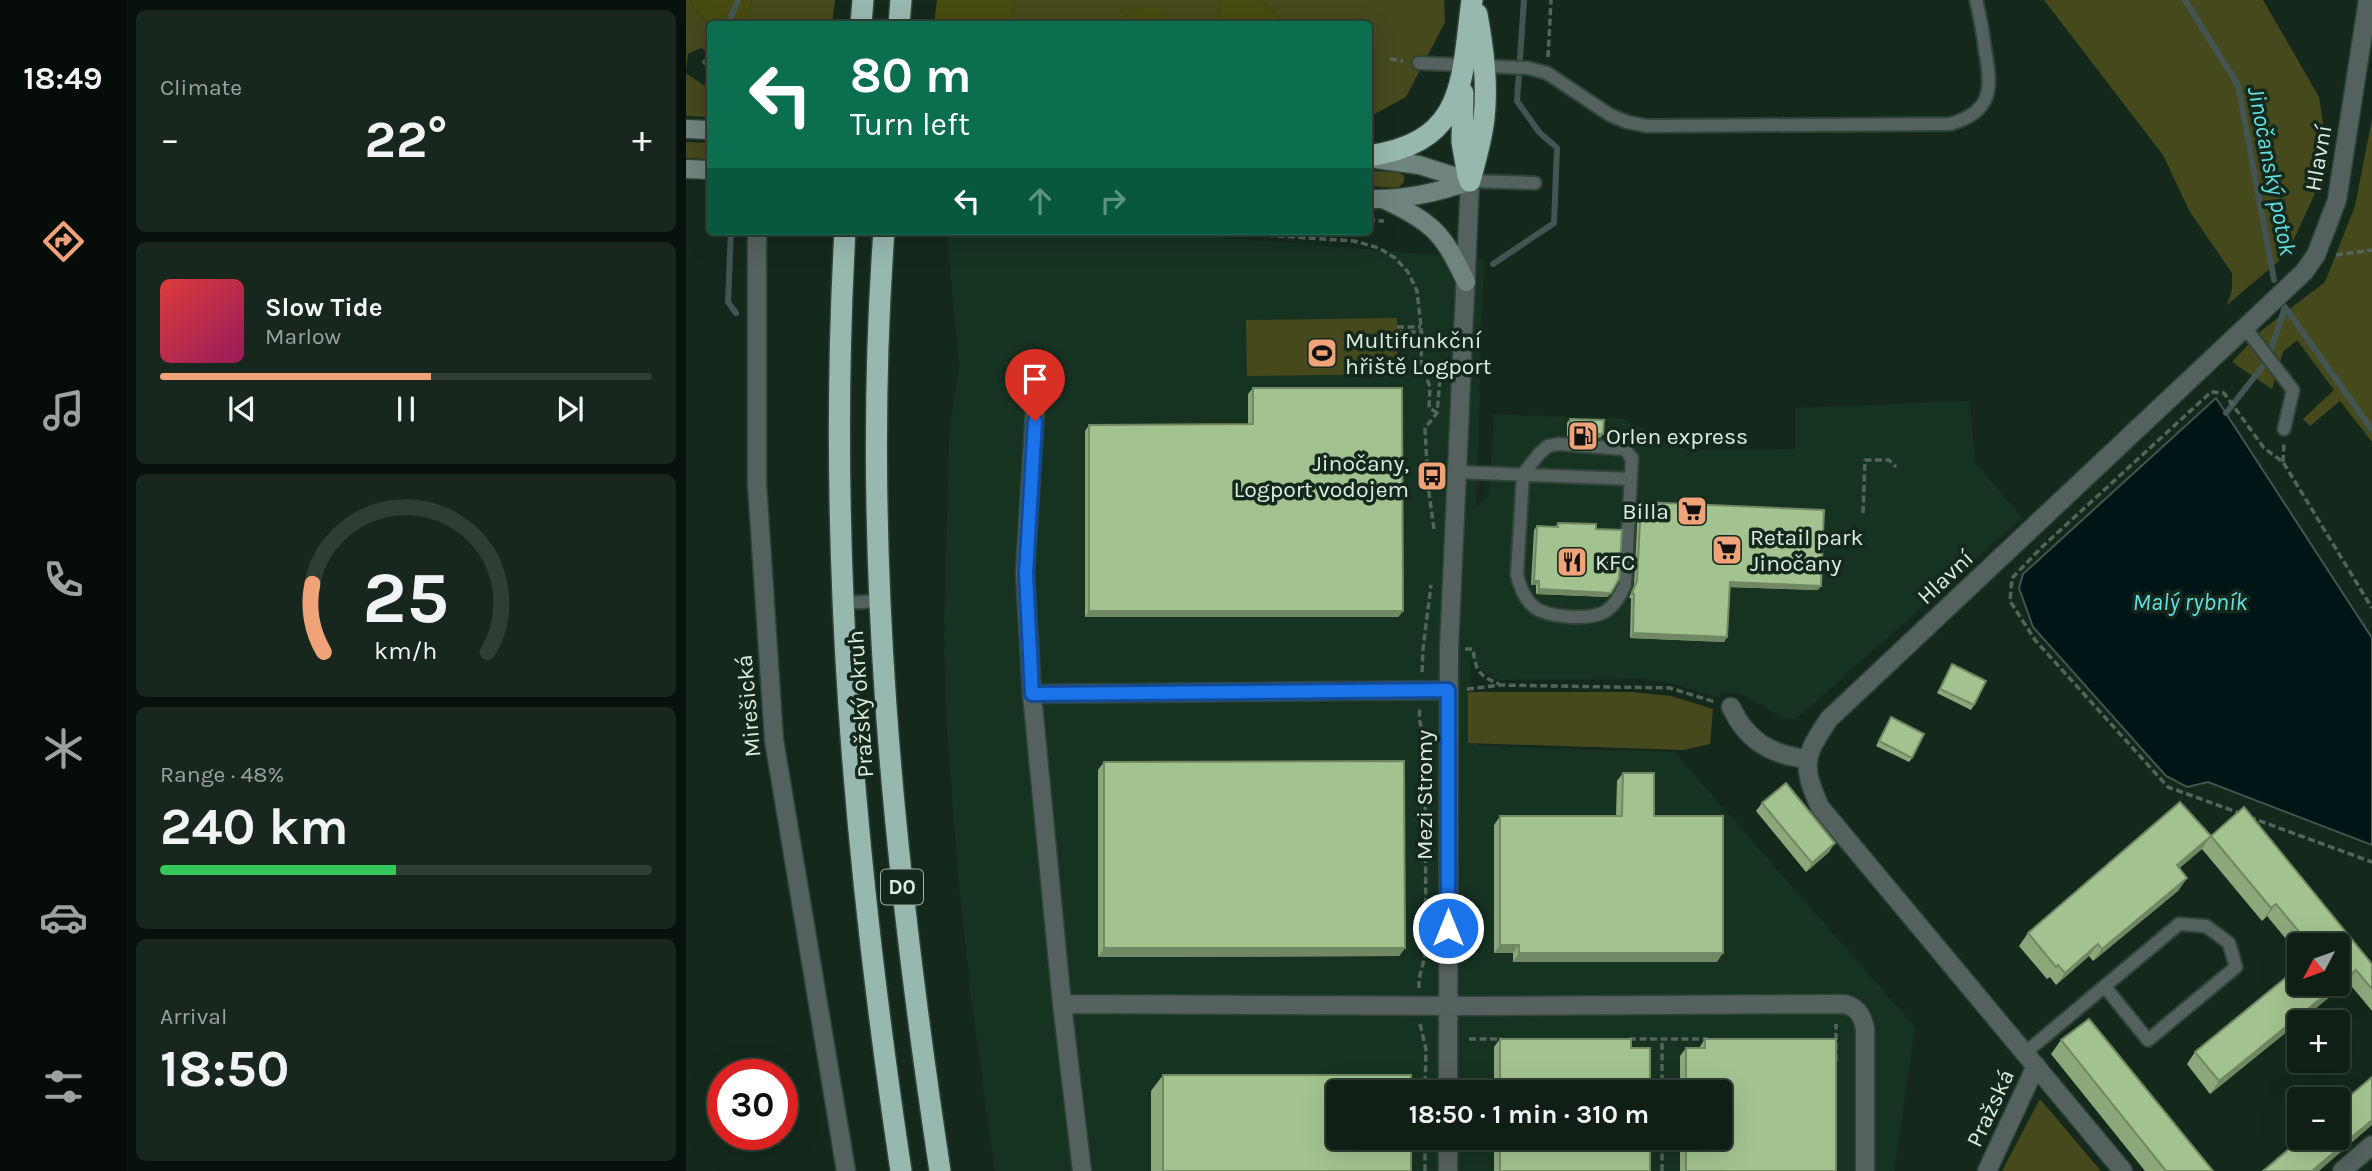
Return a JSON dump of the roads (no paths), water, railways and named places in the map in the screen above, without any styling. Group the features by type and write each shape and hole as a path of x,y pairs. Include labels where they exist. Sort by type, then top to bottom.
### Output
{"highway":[{"path":"856,0 858,21"},
{"path":"859,21 863,0"},
{"path":"899,21 901,0"},
{"path":"1469,181 1484,120 1484,66 1473,0"},
{"path":"1372,156 1404,149 1433,132 1449,115 1454,104 1484,66"},
{"name":"Pražský okruh","path":"845,239 839,433 842,603 861,873 901,1171"},
{"name":"Pražský okruh","path":"883,241 878,400 879,600 901,884 940,1171"}],"main road":[{"path":"686,129 707,130"},
{"path":"1372,158 1419,165 1469,181"},
{"path":"686,169 707,170"},
{"path":"1376,199 1444,190 1469,181"},
{"path":"1376,199 1414,214 1430,225 1453,255 1466,282"}],"street":[{"name":"Hlavní","path":"1807,759 1812,744 1829,719 2304,272 2316,255 2337,200 2368,0"},
{"name":"Mezi Stromy","path":"1448,1080 1448,690 1469,181"},
{"name":"Mirešická","path":"757,235 757,484 774,740 846,1171"},
{"path":"1036,395 1026,573 1032,694 1062,1004 1082,1171"},
{"path":"1032,694 1448,690"},
{"path":"1731,707 1738,723 1752,739 1773,752 1807,759 1809,783 1820,807 2123,1171"},
{"path":"1062,1004 1850,1005 1863,1017 1865,1028 1865,1171"},
{"name":"Pražská","path":"1987,1171 2031,1059"},
{"path":"2342,1171 2372,1144"},
{"path":"1448,1150 1448,1171"}],"lane":[{"path":"1419,64 1528,68 1547,73 1610,115 1647,126 1950,124 1967,119 1980,109 1988,96 1990,80 1976,0"},
{"path":"1469,181 1535,183"},
{"path":"2246,329 2293,390 2284,429"},
{"path":"1559,444 1624,449 1632,458 1625,585 1618,601 1608,611 1592,617 1547,615 1530,605 1521,591 1517,575 1522,474 1548,446 1559,444"},
{"path":"1456,464 1522,474 1631,479"},
{"path":"842,603 879,600"},
{"path":"2031,1059 2105,987 2179,924 2206,926 2229,943 2236,967 2147,1040 2105,987"}],"water":[{"name":"Malý rybník","path":"2216,398 2372,638 2372,845 2208,782 2187,787 2166,776 2033,627 2019,588 2023,574"}],"waterway":[{"path":"729,21 738,0"},
{"path":"1493,264 1554,223 1557,148 1539,132 1517,101 1524,0"},
{"name":"Jinočanský potok","path":"2185,0 2238,85 2274,280"},
{"path":"731,235 728,302 736,313"},
{"name":"Jinočanský potok","path":"2285,307 2372,430"},
{"path":"2272,347 2285,307"},
{"path":"2226,413 2263,366"}],"place":[{"name":"Multifunkční hřiště Logport","path":"1322,353"},
{"name":"Orlen express","path":"1583,436"},
{"name":"Jinočany, Logport vodojem","path":"1432,476"},
{"name":"Billa","path":"1692,511"},
{"name":"Retail park Jinočany","path":"1727,550"},
{"name":"KFC","path":"1572,562"}]}
